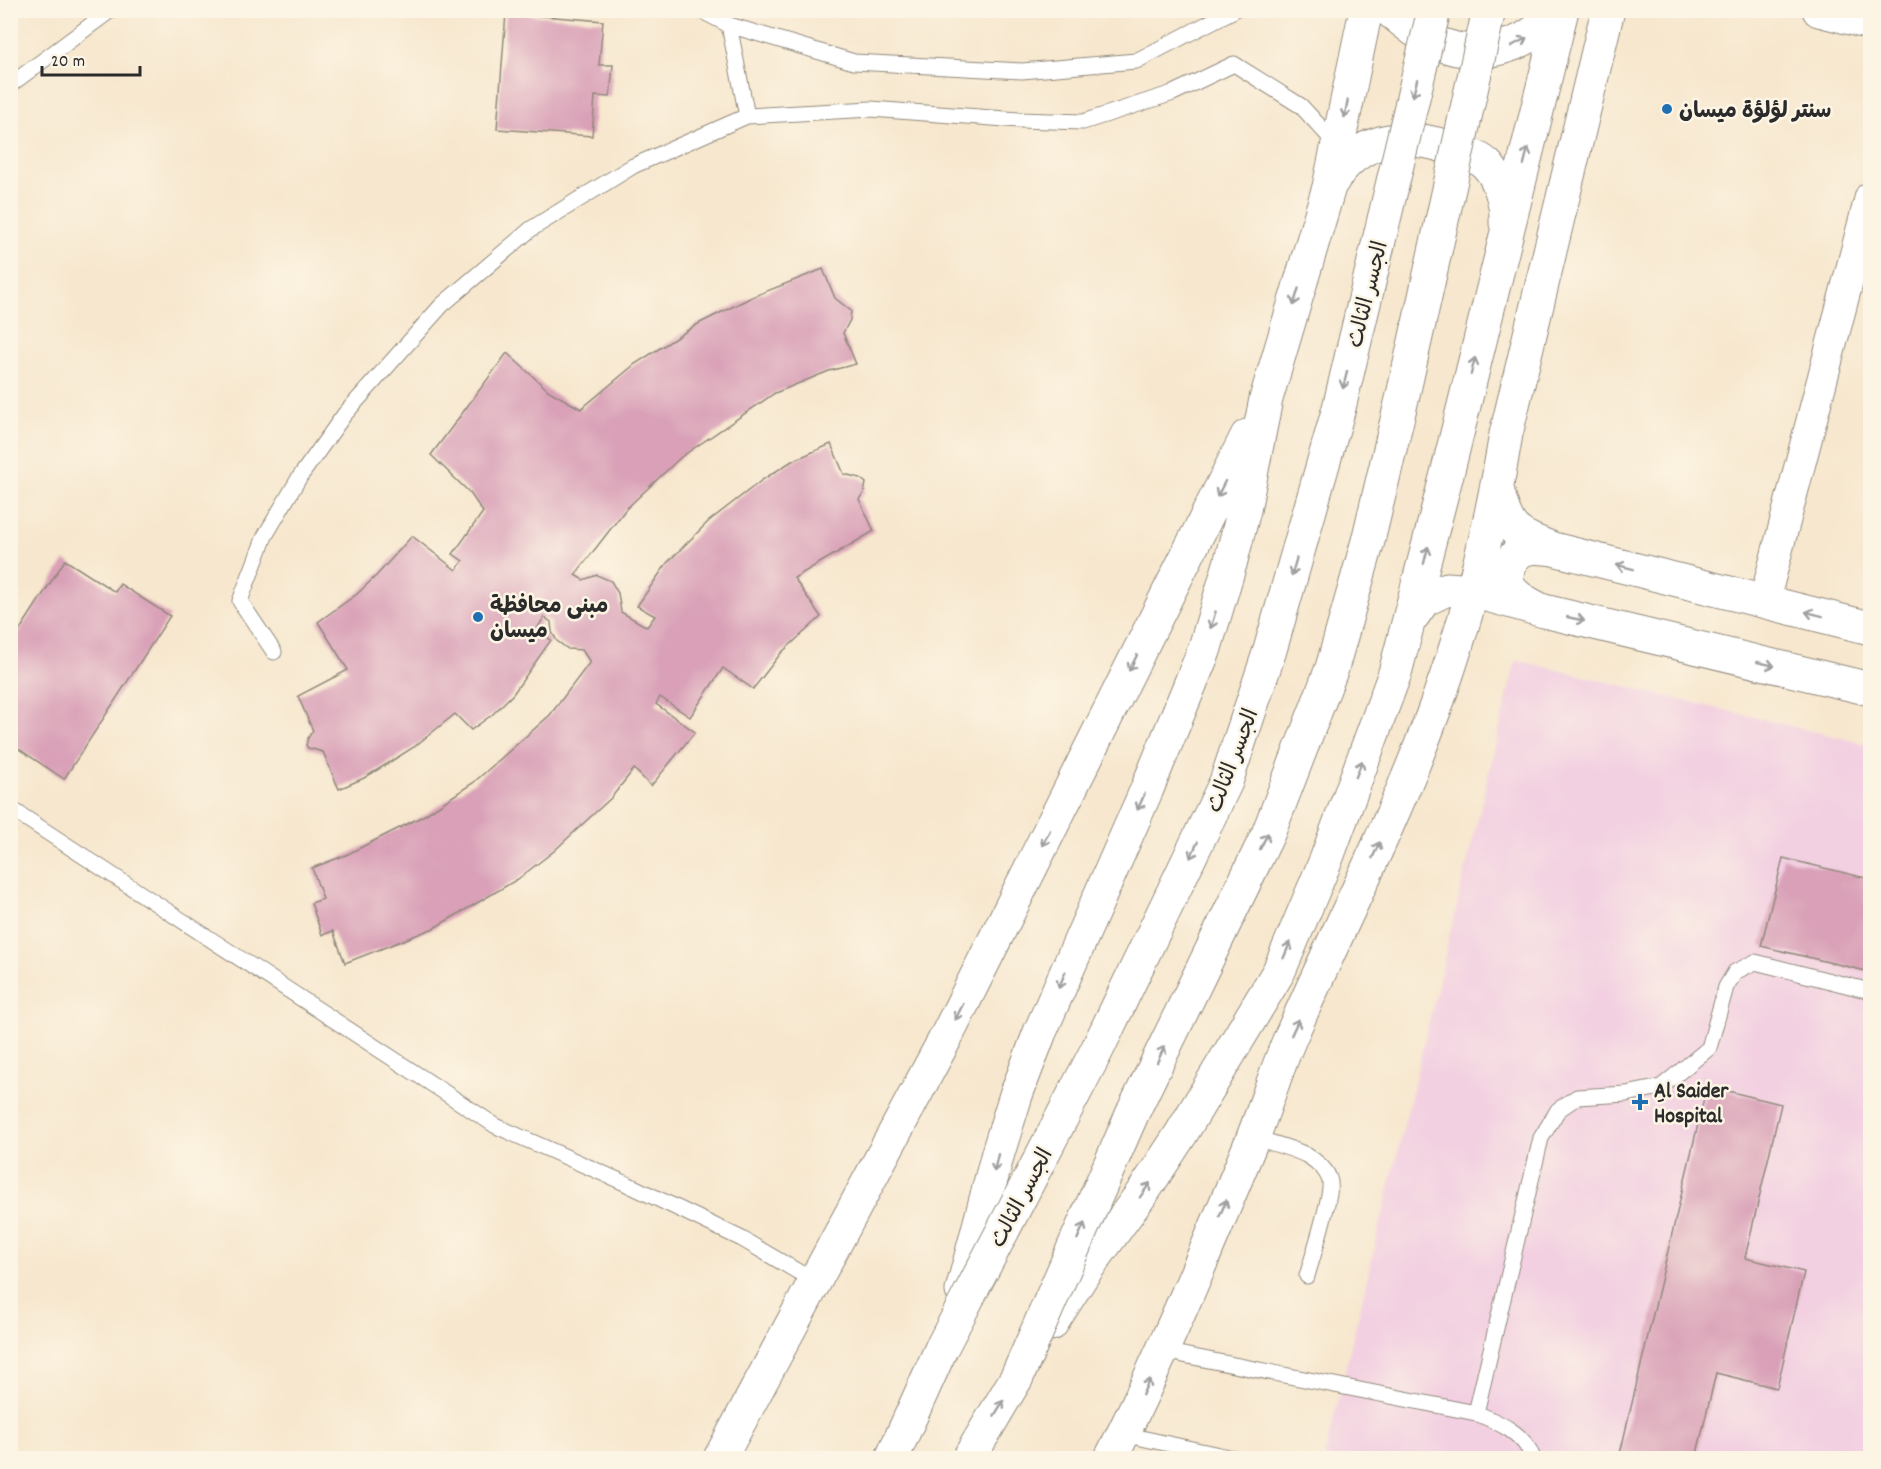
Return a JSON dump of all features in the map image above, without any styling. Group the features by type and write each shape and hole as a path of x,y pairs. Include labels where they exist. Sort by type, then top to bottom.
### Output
{"street":[{"path":"940,1349 967,1278 998,1153 1016,1095 1063,978 1204,651 1244,510 1266,399 1329,187 1366,10"},
{"path":"1389,10 1435,42 1457,50 1484,51 1511,47 1532,35 1555,10"},
{"name":"الجسر الثالث","path":"892,1458 940,1349 1097,1050 1226,782 1270,650 1339,408 1434,10"},
{"path":"1017,1377 1133,1112 1268,834 1332,668 1368,541 1403,395 1489,10"},
{"path":"969,1458 1017,1377 1083,1274 1145,1189 1181,1134 1279,971 1326,860 1401,652 1562,10"},
{"path":"1117,1446 1163,1351 1253,1137 1290,1038 1397,805 1452,661 1473,591 1497,488 1506,434 1608,10"},
{"path":"1819,10 1870,23"},
{"path":"1329,187 1338,171 1354,155 1378,142 1408,139 1436,143 1466,153 1488,165 1500,187 1506,218 1505,240"},
{"path":"1764,602 1870,196"},
{"path":"1481,334 1528,341"},
{"path":"720,1458 945,1040 1266,399"},
{"path":"1497,488 1502,512 1509,527 1526,538 1553,549"},
{"path":"1544,611 1513,592 1508,583 1508,569 1512,559 1522,550 1535,547 1553,549 1870,628"},
{"path":"1409,621 1424,600 1447,588 1473,591 1544,611 1870,689"}],"lane":[{"path":"10,85 111,10"},
{"path":"699,10 729,25 854,62 1022,71 1136,61 1234,10"},
{"path":"729,25 747,116"},
{"path":"274,652 240,601 271,526 299,478 352,407 442,305 531,229 633,166 747,116 871,109 1019,120 1083,122 1173,93 1234,64 1301,106 1338,146"},
{"path":"10,808 496,1126 627,1184 742,1239 814,1281"},
{"path":"1476,1413 1541,1138 1558,1110 1577,1096 1626,1094 1661,1087 1709,1048 1726,987 1735,972 1755,962 1870,991"},
{"path":"1253,1137 1304,1154 1325,1171 1330,1182 1328,1198 1307,1276"},
{"path":"1163,1351 1476,1413 1504,1424 1529,1447 1533,1458"},
{"path":"1117,1446 1233,1458"}],"shaded area":[{"name":"ِAl Saider Hospital","path":"1516,660 1870,745 1870,1458 1324,1458"}],"building":[{"path":"506,13 603,21 599,65 613,65 610,97 595,96 592,136 497,129"},
{"name":"مبنى محافظة ميسان","path":"823,269 835,298 851,311 850,320 843,333 856,364 829,371 775,393 681,457 626,509 575,575 583,580 597,575 611,581 618,593 621,612 647,627 655,616 637,606 667,563 709,521 762,480 792,461 831,444 844,474 860,478 866,483 864,493 859,499 874,531 794,578 821,617 781,653 753,689 723,668 690,717 660,697 656,704 695,732 651,786 634,769 611,798 554,851 518,879 434,928 345,963 333,931 322,935 311,903 323,899 312,868 346,855 423,816 473,783 550,715 590,662 582,650 568,649 557,641 552,632 551,622 544,617 537,629 551,640 513,694 493,714 471,730 455,714 414,747 364,778 339,789 323,752 308,748 306,745 313,731 298,696 348,670 318,622 357,594 412,536 456,570 463,561 453,554 483,512 470,493 431,455 507,353 549,391 581,409 635,364 696,325 752,297"},
{"path":"65,560 115,592 120,584 170,616 64,779 10,743 10,645"},
{"path":"1783,858 1870,879 1870,972 1761,946"},
{"path":"1707,1086 1781,1104 1745,1258 1804,1272 1777,1388 1716,1373 1696,1458 1619,1458"}],"place":[{"name":"سنتر لؤلؤة ميسان","path":"1667,109"},
{"name":"مبنى محافظة ميسان","path":"478,617"},
{"name":"ِAl Saider Hospital","path":"1640,1102"}]}
